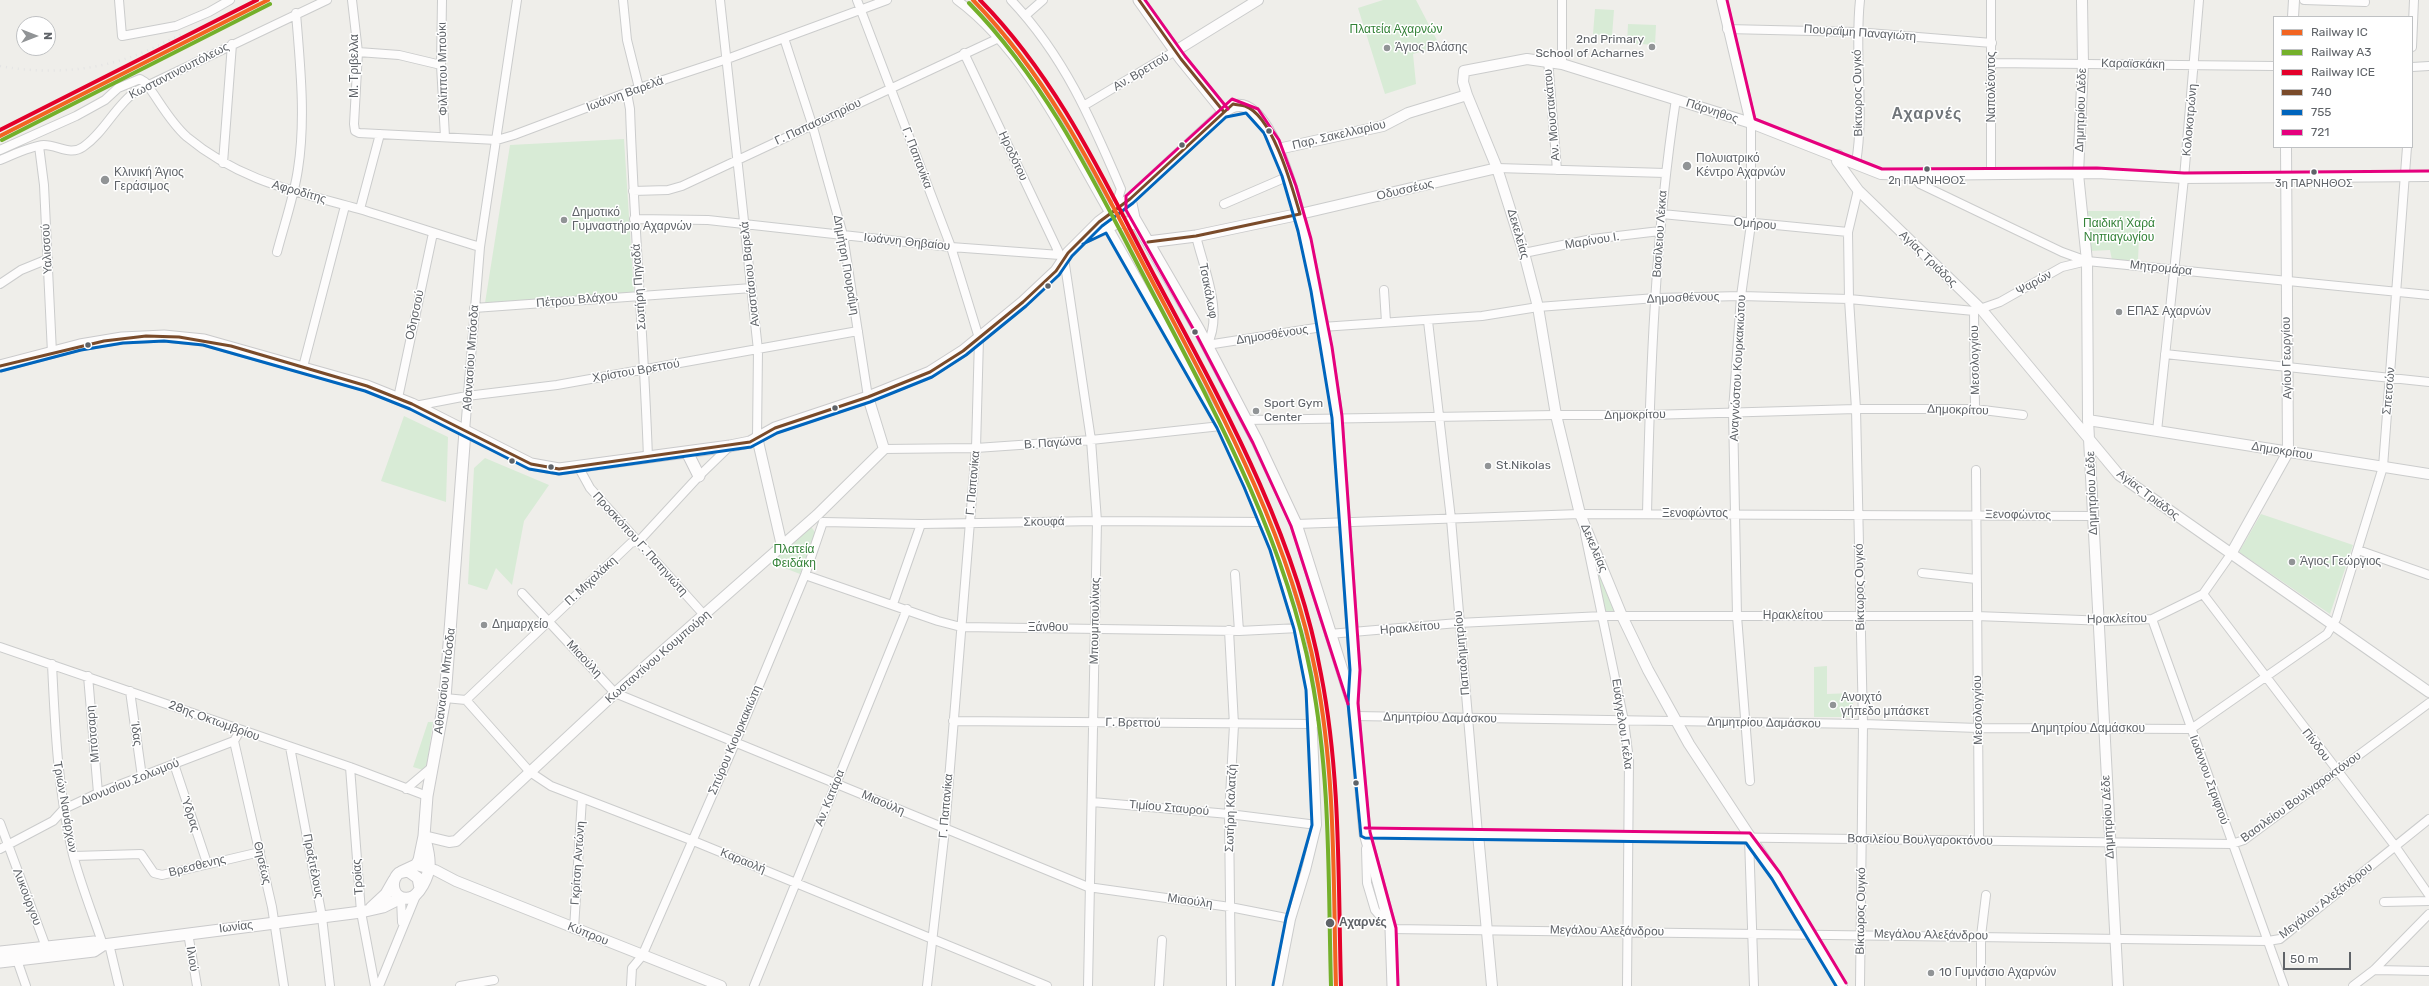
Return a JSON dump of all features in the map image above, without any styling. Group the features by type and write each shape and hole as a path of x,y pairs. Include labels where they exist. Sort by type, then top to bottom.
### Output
{"main road":[{"path":"1139,0 1177,50 1181,59 1224,112"},
{"path":"0,366 80,345 122,338 179,337 231,346 367,386 398,398 531,464 559,469 579,468 688,454 730,446 757,438 775,428 868,397 930,372 979,338 1045,282 1062,257 1112,211 1130,199 1224,112 1237,104 1250,108 1258,116 1278,149 1289,176 1300,214 1322,327 1337,417 1343,522 1353,632 1355,670 1353,703 1365,833 1391,929 1393,986"},
{"path":"1130,199 1130,208 1137,224 1207,345 1246,420 1296,524 1314,578 1329,634 1353,703"},
{"name":"Οδυσσέως","path":"1148,242 1196,236 1300,214"},
{"path":"1081,239 1120,222 1137,224"},
{"name":"Αθανασίου Μπόσδα","path":"416,865 424,836 427,796 445,698 465,431"},
{"path":"688,454 699,476"},
{"name":"Αθανασίου Μπόσδα","path":"424,836 429,868"},
{"path":"365,911 382,899 397,876 416,865"},
{"path":"397,876 394,890 401,898 409,898 421,886 429,868"},
{"path":"397,876 408,871 415,874 421,886"},
{"name":"Ιωνίας","path":"0,962 94,951 106,945 188,933 365,911 383,907 401,898"},
{"name":"Ιωνίας","path":"0,952 94,942 106,945"}],"street":[{"path":"119,0 122,36 176,26 209,12 227,1"},
{"name":"Κωσταντινουπόλεως","path":"0,160 39,146 54,146 72,152 83,147 118,111 126,99 148,86 232,44 296,13 327,0"},
{"name":"Μ. Τριβελλα","path":"352,0 358,52 354,124 355,131"},
{"name":"Φιλίππου Μπούκι","path":"442,0 441,65 445,137"},
{"name":"Αθανασίου Μπόσδα","path":"465,431 480,247 517,0"},
{"path":"623,0 627,40 639,88"},
{"name":"Αναστάσιου Βαρελά","path":"720,0 758,350 757,438 782,546"},
{"name":"Γ. Παπανίκα","path":"857,0 951,247 979,338 976,448 945,829 928,986"},
{"name":"Ιωάννη Βαρελά","path":"355,131 359,133 497,140 639,88 727,59 886,0"},
{"path":"957,0 999,38 1024,71 1112,211"},
{"path":"1011,0 1026,15 1055,54 1085,105 1121,189 1112,211"},
{"path":"1026,15 1043,0"},
{"name":"Αν. Βρεττού","path":"1085,105 1258,0"},
{"name":"Αν. Μουστακάτου","path":"1562,0 1562,64"},
{"path":"1722,0 1727,29 1751,123"},
{"name":"Βίκτωρος Ουγκό","path":"1856,163 1859,145 1860,88 1856,32 1860,0"},
{"name":"Ναπολέοντος","path":"1991,174 1992,0"},
{"name":"Δημητρίου Δέδε","path":"2082,0 2083,64 2078,174 2087,261 2088,420 2097,620 2118,986"},
{"name":"Κολοκοτρώνη","path":"2157,431 2195,65 2198,0"},
{"path":"2293,16 2294,0"},
{"path":"2304,0 2365,2"},
{"path":"2413,24 2414,0"},
{"path":"277,252 298,170 301,86 296,13"},
{"name":"Πουραΐμη Παναγιώτη","path":"1727,29 1856,32 1992,42"},
{"name":"Δημήτρη Πουραΐμη","path":"784,38 812,124 843,235 868,397 884,449"},
{"name":"Γ. Παπασωτηρίου","path":"633,191 668,190 682,186 964,53 999,38"},
{"path":"223,163 232,44"},
{"path":"358,52 399,55 441,65"},
{"name":"Ηροδότου","path":"964,53 1062,257"},
{"name":"Πάρνηθος","path":"1471,70 1527,59 1548,60 1751,123 1838,155 1880,174 2078,174 2184,178 2429,176"},
{"name":"Αν. Μουστακάτου","path":"1548,60 1557,170"},
{"name":"Καραϊσκάκη","path":"1992,62 2273,66"},
{"path":"2413,67 2429,66"},
{"name":"Δεκελείας","path":"1471,70 1464,71 1463,82 1497,168 1524,253 1538,307 1556,415 1580,514 1622,616 1676,722 1812,935 1842,986"},
{"path":"0,150 76,116 105,100 118,88 137,80 143,80 148,86"},
{"name":"Αφροδίτης","path":"148,86 169,116 187,136 223,163 257,180 480,247"},
{"name":"Σωτήρη Πηγαδά","path":"627,93 630,109 634,219 638,295 645,370 648,458"},
{"name":"Παρ. Σακελλαρίου","path":"1278,149 1383,126 1408,113 1467,95"},
{"name":"Βασίλειου Λέκκα","path":"1647,514 1649,416 1660,231 1665,173 1676,99"},
{"name":"Αναγνώστου Κουρκακιώτου","path":"1750,781 1744,723 1737,616 1733,411 1741,296 1751,224 1751,123"},
{"path":"360,210 380,134"},
{"name":"Υαλισσού","path":"39,146 48,259 52,353"},
{"name":"Αγίου Γεωργίου","path":"2230,554 2288,452 2286,148"},
{"name":"Σπετσών","path":"2332,626 2384,467 2398,292 2407,148"},
{"name":"Αγίας Τριάδος","path":"1838,155 1837,161 1858,190 1978,310 2090,439 2098,452 2119,475 2332,626 2429,692"},
{"name":"Οδυσσέως","path":"1300,214 1497,168 1665,173"},
{"name":"Μητρομάρα","path":"1912,175 1920,184 2062,252 2087,261 2429,295"},
{"path":"1224,204 1289,176"},
{"name":"Βίκτωρος Ουγκό","path":"1858,190 1848,232 1849,299 1856,409 1861,617 1862,839 1860,986"},
{"path":"303,367 345,206"},
{"name":"Ομήρου","path":"1662,214 1751,224 1848,232"},
{"name":"Ιωάννη Θηβαίου","path":"634,219 708,220 951,247 1062,257"},
{"path":"1108,227 1221,426 1265,522 1284,574 1299,628 1311,689 1314,724 1317,825 1306,870 1291,919 1278,986"},
{"name":"Μαρίνου Ι.","path":"1524,253 1592,239 1660,231"},
{"name":"Οδησσού","path":"398,398 433,232"},
{"name":"Τσακάλωφ","path":"1196,236 1210,292 1214,320 1213,332 1207,345"},
{"name":"Μπουμπουλίνας","path":"1062,257 1091,440 1097,521 1092,802 1088,887 1088,986"},
{"path":"0,284 21,270 48,259"},
{"name":"Ψαρών","path":"1978,310 2000,302 2062,267 2087,261"},
{"name":"Πέτρου Βλάχου","path":"474,308 752,288"},
{"path":"1384,290 1386,322"},
{"name":"Δημοσθένους","path":"1207,345 1322,327 1386,322 1428,321 1482,316 1538,307 1656,298 1741,296 1849,299 1978,310"},
{"name":"Μεσολογγίου","path":"1975,409 1978,310"},
{"name":"Παπαδημητρίου","path":"1428,321 1451,519 1458,623 1492,986"},
{"name":"Χρίστου Βρεττού","path":"414,406 468,396 557,385 858,331"},
{"path":"2165,354 2288,369 2429,382"},
{"name":"Δημοκρίτου","path":"1246,420 1337,417 1556,415 1649,416 1733,411 1856,409 1975,409 2022,415"},
{"name":"Δημοκρίτου","path":"2088,420 2429,474"},
{"name":"Β. Παγώνα","path":"884,449 976,448 1091,440 1221,426"},
{"name":"Π. Μιχαλάκη","path":"466,700 631,543 639,541 699,476 730,446"},
{"name":"Κωσταντίνου Κουμπούρη","path":"424,836 449,842 456,841 615,693 705,616 782,546 820,519 884,449"},
{"name":"Προσκόπου Γ. Πατηνιώτη","path":"579,468 590,488 705,616"},
{"name":"Μεσολογγίου","path":"1976,470 1978,841"},
{"name":"Ξενοφώντος","path":"1296,524 1580,514 2093,516"},
{"name":"Ευάγγελου Γκέλα","path":"1580,514 1624,720 1629,760 1630,836 1627,986"},
{"name":"Σκουφά","path":"820,519 921,524 1097,521 1265,522"},
{"name":"Σπύρου Κιουρκακιώτη","path":"631,986 632,968 642,956 691,840 736,741 805,575 820,519"},
{"path":"894,604 921,524"},
{"path":"2358,550 2429,575"},
{"name":"Ηρακλείτου","path":"1329,634 1458,623 1603,616 1976,616 2108,621 2152,619 2203,594 2230,554"},
{"path":"1922,573 1976,579"},
{"path":"1235,574 1239,631"},
{"name":"Ξάνθου","path":"805,575 961,627 1239,631 1299,628"},
{"name":"Μιαούλη","path":"522,593 615,693 736,741 945,829 1088,887 1230,907 1291,919"},
{"name":"Πίνδου","path":"2203,594 2264,677 2395,846 2429,895"},
{"name":"Αν. Κατάρα","path":"754,986 907,609"},
{"name":"Ιωάννου Στριφτού","path":"2152,619 2284,986"},
{"path":"2191,729 2327,634 2332,626"},
{"name":"Σωτήρη Καλατζή","path":"1228,630 1234,725 1229,814 1232,986"},
{"name":"28ης Οκτωμβρίου","path":"0,647 88,676 240,731 350,767 427,796"},
{"name":"Τριών Ναυάρχων","path":"52,664 58,774 64,809 74,856 106,945 118,986"},
{"name":"Μπότσαρη","path":"88,676 98,793"},
{"name":"Ίδας","path":"130,691 142,777"},
{"path":"445,698 466,700"},
{"name":"Καραολή","path":"466,700 530,772 551,786 796,882 1029,982 1048,986"},
{"name":"Βασιλείου Βουλγαροκτόνου","path":"1365,833 2232,844 2244,840 2429,703"},
{"name":"Δημητρίου Δαμάσκου","path":"1354,716 1862,724 2103,730 2191,729"},
{"name":"Γ. Βρεττού","path":"953,721 1234,725 1314,724"},
{"path":"234,741 240,731"},
{"name":"Διονυσίου Σολωμού","path":"4,848 53,821 64,809 98,793 234,741"},
{"name":"Θησέως","path":"234,741 275,922 284,986"},
{"name":"Πραξιτέλους","path":"290,747 322,917 330,986"},
{"name":"Ύδρας","path":"174,764 207,863"},
{"path":"406,789 432,766"},
{"name":"Τροίας","path":"350,767 365,911 375,986"},
{"name":"Γκρίτση Αντώνη","path":"574,929 582,798"},
{"name":"Τιμίου Σταυρού","path":"1092,802 1229,814 1317,825"},
{"name":"Μεγάλου Αλεξάνδρου","path":"1391,929 1486,929 2268,941 2280,939 2429,819"},
{"name":"Λυκούργου","path":"0,824 4,848 46,947"},
{"path":"1749,838 1754,986"},
{"name":"Βρεσθενης","path":"74,856 141,854 154,873 162,876 207,863 260,852"},
{"name":"Κύπρου","path":"416,865 429,868 456,881 574,929 720,986"},
{"name":"Κύπρου","path":"421,886 432,877 456,881"},
{"path":"379,986 401,927 421,886"},
{"path":"1981,986 1981,936 1986,895"},
{"path":"401,898 401,927"},
{"path":"2384,902 2429,901"},
{"path":"2353,986 2374,970 2429,914"},
{"name":"Ιλιού","path":"188,933 197,986"},
{"path":"1158,986 1162,940"},
{"path":"17,960 26,986"},
{"path":"2374,970 2429,971"},
{"path":"460,986 494,980"}],"green space":[{"name":"Πλατεία Αχαρνών","path":"1383,0 1416,0 1440,46 1413,54 1416,84 1385,94 1358,8"},
{"path":"1595,9 1614,10 1612,36 1593,34"},
{"path":"1628,24 1656,25 1655,45 1627,43"},
{"name":"Δημοτικό Γυμναστήριο Αχαρνών","path":"624,139 634,294 485,303 510,145"},
{"name":"Παιδική Χαρά Νηπιαγωγίου","path":"2088,211 2140,211 2138,261 2112,260 2110,250 2089,251"},
{"path":"1130,228 1135,231 1141,242 1129,249 1122,236 1124,231"},
{"path":"404,416 448,437 446,502 381,481"},
{"path":"485,458 549,485 524,521 512,585 496,568 487,590 468,584 474,468"},
{"path":"2261,514 2353,545 2330,614 2239,552"},
{"name":"Πλατεία Φειδάκη","path":"806,527 812,528 817,535 800,574 769,562"},
{"path":"1592,552 1618,614 1606,614"},
{"name":"Ανοιχτό γήπεδο μπάσκετ","path":"1827,666 1827,694 1853,693 1853,717 1814,717 1814,667"},
{"path":"428,722 433,722 427,764 423,770 413,767"}],"railway":[{"path":"0,66 18,69 55,71 91,67 144,52 183,34"}],"rail line":[{"name":"ICE","path":"0,130 257,0"},
{"name":"IC","path":"0,136 268,0"},
{"name":"IC","path":"973,0 1001,31 1027,64 1051,98 1073,134 1202,375 1249,472 1270,521 1304,622 1316,674 1322,712 1327,751 1334,868 1336,986"},
{"name":"ICE","path":"980,0 1008,31 1033,63 1078,132 1098,168 1206,372 1230,421 1275,519 1294,570 1309,621 1321,674 1332,751 1339,868 1341,986"},
{"name":"A3","path":"969,3 997,34 1023,67 1047,101 1069,137 1197,378 1244,474 1265,523 1299,623 1311,675 1317,713 1325,791 1329,869 1331,986"},
{"name":"A3","path":"2,140 270,4"}],"transit line":[{"name":"740","path":"1139,0 1181,59 1224,112"},
{"name":"721","path":"1145,0 1185,56 1228,109"},
{"name":"721","path":"1727,0 1755,119 1882,169 2097,168 2184,173 2429,171"},
{"name":"721","path":"1348,704 1291,526 1253,443 1195,332 1126,210 1126,196 1232,99 1258,109 1279,140 1296,186 1311,239 1332,347 1342,416 1360,670 1358,703 1370,832 1396,928 1398,986"},
{"name":"740","path":"0,366 104,341 146,336 179,337 231,346 367,386 412,404 531,464 559,469 750,442 775,428 868,397 930,372 963,351 1023,302 1056,271 1068,253 1099,222 1130,199 1233,104 1245,106 1255,112 1273,137 1292,187 1300,214"},
{"name":"755","path":"1,371 81,350 123,343 164,341 203,345 365,391 410,409 529,469 559,474 751,447 777,433 870,402 932,377 966,355 1026,306 1059,275 1072,256 1102,226 1133,203 1226,117 1246,113 1264,133 1282,176 1298,231 1311,291 1332,418 1350,670 1348,703 1361,836 1365,838 1746,843 1772,879 1836,986"},
{"name":"740","path":"1148,242 1196,236 1300,214"},
{"name":"755","path":"1083,244 1106,233 1217,428 1244,487 1270,550 1294,629 1306,690 1312,825 1286,918 1273,985"},
{"name":"721","path":"1365,828 1750,833 1780,873 1846,983"}],"place":[{"name":"2nd Primary School of Acharnes","path":"1652,47"},
{"name":"Άγιος Βλάσης","path":"1387,48"},
{"name":"Πολυιατρικό Κέντρο Αχαρνών","path":"1687,166"},
{"name":"2η ΠΑΡΝΗΘΟΣ","path":"1927,169"},
{"name":"3η ΠΑΡΝΗΘΟΣ","path":"2314,172"},
{"name":"Κλινική Άγιος Γεράσιμος","path":"105,180"},
{"name":"Δημοτικό Γυμναστήριο Αχαρνών","path":"564,220"},
{"name":"ΕΠΑΣ Αχαρνών","path":"2119,312"},
{"name":"Sport Gym Center","path":"1256,411"},
{"name":"St.Nikolas","path":"1488,466"},
{"name":"Άγιος Γεώργιος","path":"2292,562"},
{"name":"Δημαρχείο","path":"484,625"},
{"name":"Ανοιχτό γήπεδο μπάσκετ","path":"1833,705"},
{"name":"Αχαρνές","path":"1330,923"},
{"name":"10 Γυμνάσιο Αχαρνών","path":"1931,973"}],"district":[{"name":"Αχαρνές","path":"1927,114"}]}
